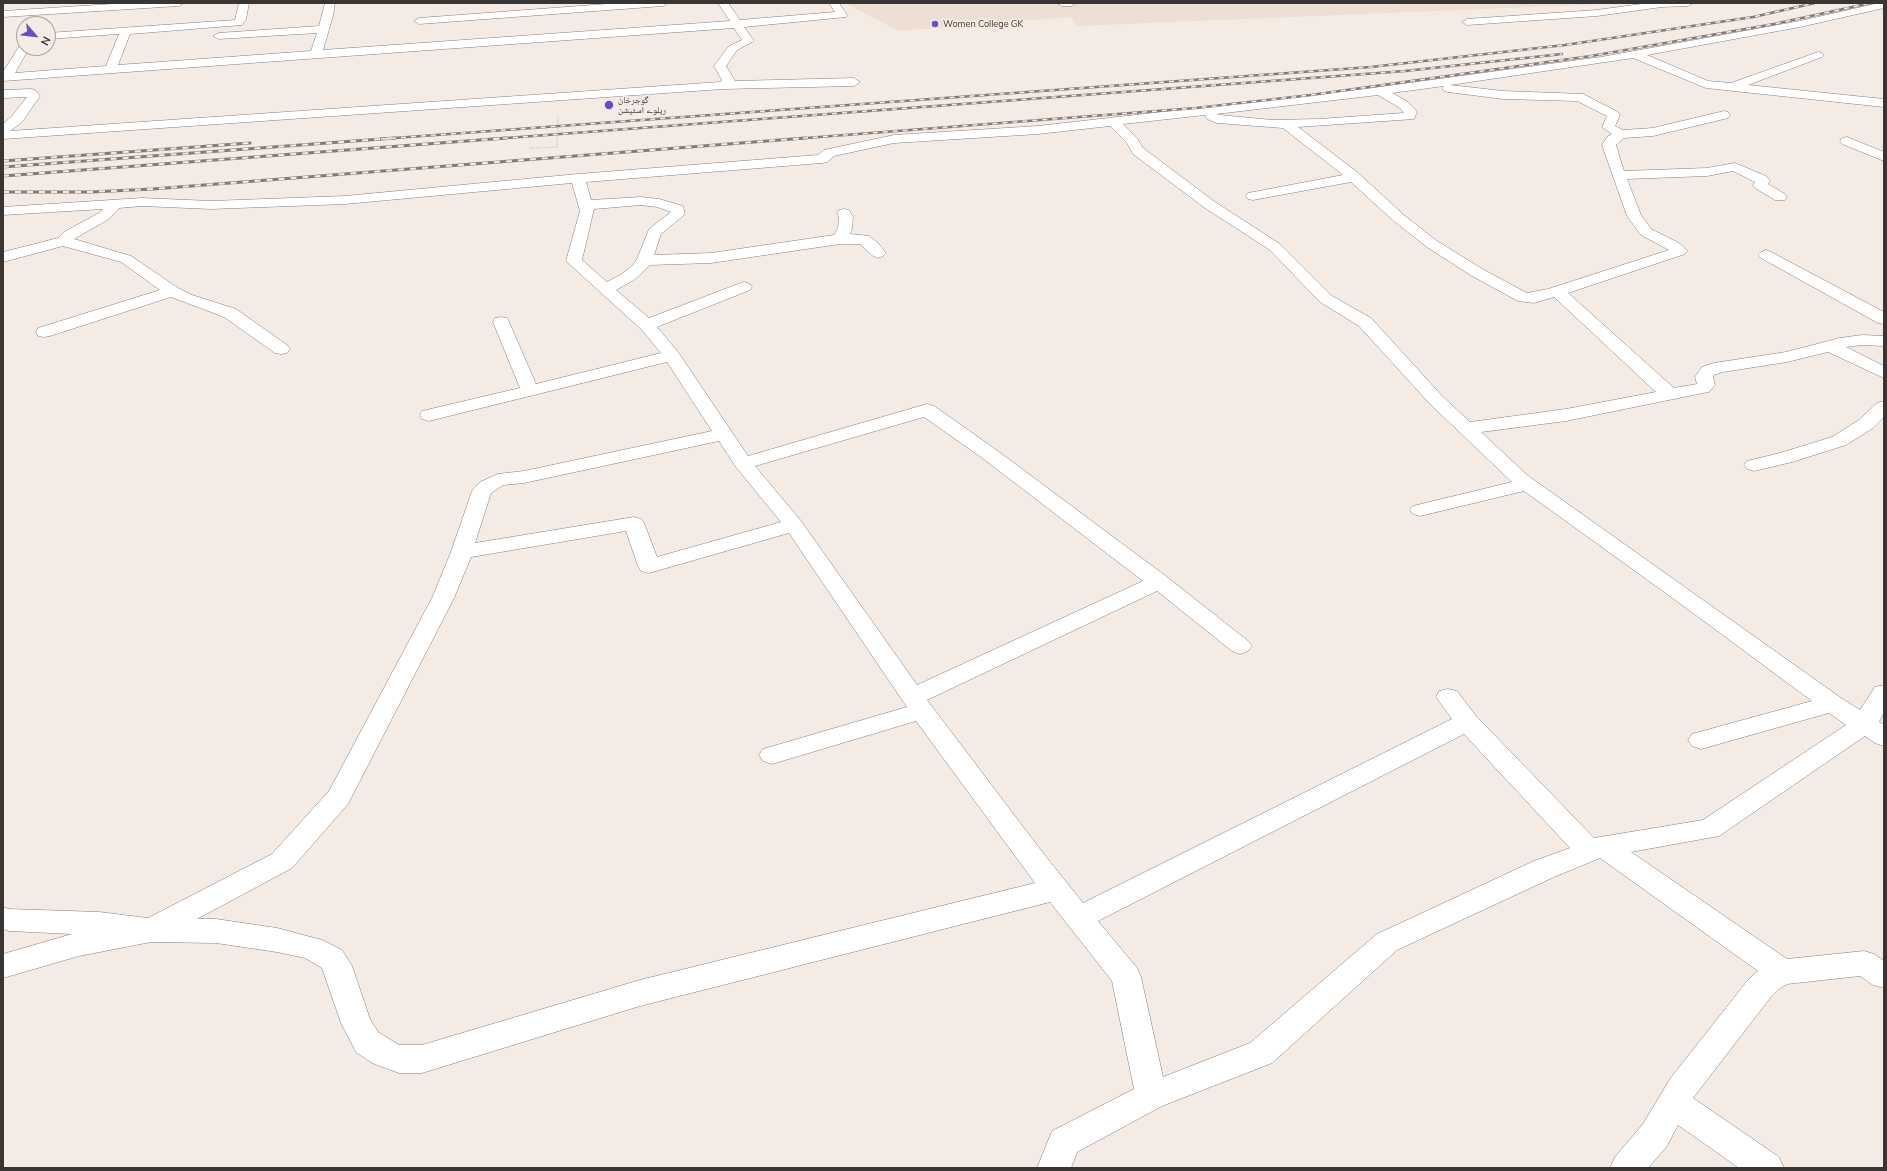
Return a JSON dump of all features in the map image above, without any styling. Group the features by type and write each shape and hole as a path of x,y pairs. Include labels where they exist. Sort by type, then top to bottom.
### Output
{"street":[{"path":"7,10 40,11 179,3"},
{"path":"233,35 241,19 244,3"},
{"path":"316,54 330,3"},
{"path":"419,21 662,3"},
{"path":"723,3 748,41 734,48 720,66 729,81 723,85"},
{"path":"4,77 737,24 842,14 834,3"},
{"path":"1062,3 1071,3"},
{"path":"1467,22 1597,13 1660,4 1688,3"},
{"path":"3,211 142,202 211,205 345,200 578,178 822,159 829,153 894,139 1038,130 1380,90 1634,54 1800,24 1884,6"},
{"path":"419,47 420,9"},
{"path":"38,16 40,11"},
{"path":"56,35 238,23"},
{"path":"210,36 324,29"},
{"path":"111,69 126,30"},
{"path":"121,43 136,42"},
{"path":"1634,54 1706,84 1884,103"},
{"path":"1731,86 1818,55"},
{"path":"4,77 18,56"},
{"path":"3,135 723,85 854,82"},
{"path":"1420,84 1503,95 1579,97 1614,115 1608,126 1621,134"},
{"path":"1202,110 1217,119 1286,124 1410,116 1411,112 1404,105 1380,90"},
{"path":"3,94 31,93 34,96 18,119 3,130"},
{"path":"1286,124 1354,177 1400,219 1432,244 1516,295 1524,298 1534,298 1557,292 1680,251 1674,246 1646,232 1640,226 1634,216 1609,145 1612,140 1621,134 1653,132 1724,115"},
{"path":"1113,121 1132,141 1138,151 1210,205 1275,247 1326,299 1365,322 1432,395 1520,480 1528,484 1682,594 1832,704 1874,731"},
{"path":"1847,141 1884,157"},
{"path":"1619,175 1707,172 1735,167 1761,179 1763,181 1760,185 1780,197"},
{"path":"1253,196 1354,177"},
{"path":"578,178 587,211 574,261 647,325 672,356 743,463 794,525 917,704 1033,860 1126,977 1151,1096"},
{"path":"586,205 641,202 658,203 678,209 678,214 654,232 645,260 635,272 605,289"},
{"path":"63,241 69,235 104,216 115,204"},
{"path":"840,239 845,228 846,217 844,213"},
{"path":"645,260 711,258 840,239 864,239 873,246 878,253"},
{"path":"3,257 63,241 86,246 126,259 172,291 186,298 230,312 281,349"},
{"path":"1766,254 1884,319"},
{"path":"647,325 744,287"},
{"path":"44,332 172,291"},
{"path":"1557,292 1634,360 1670,395"},
{"path":"501,322 530,391"},
{"path":"1467,428 1566,415 1670,395 1703,388 1706,385 1704,377 1708,371 1720,367 1787,357 1830,346 1862,340 1884,341"},
{"path":"1830,346 1884,373"},
{"path":"429,415 672,356"},
{"path":"1754,465 1785,458 1839,441 1866,424 1884,407"},
{"path":"743,463 927,410 988,453 1159,582 1240,646"},
{"path":"3,966 78,944 151,930 282,861 339,797 443,598 462,552 482,491 498,480 524,477 724,434"},
{"path":"1420,510 1528,484"},
{"path":"462,552 634,523 649,566 794,525"},
{"path":"772,755 917,704 1159,582"},
{"path":"1874,731 1878,700 1884,693"},
{"path":"1448,697 1467,722 1596,849 1782,972"},
{"path":"1701,740 1832,704"},
{"path":"1079,918 1467,722"},
{"path":"1054,1168 1064,1142 1151,1096 1261,1053 1388,942 1544,869 1596,849 1710,829 1874,731"},
{"path":"3,918 9,920 84,922 151,930 216,930 277,940 312,948 332,959 337,966 356,1023 367,1042 383,1053 399,1059 422,1059 640,993 1056,888"},
{"path":"1627,1168 1655,1135 1680,1089 1759,989 1768,980 1782,972 1864,963 1884,976"},
{"path":"1673,1103 1766,1168"}],"path":[{"path":"530,148 557,147 558,116"}],"shaded area":[{"path":"845,3 1627,3 1078,26 1070,17 899,31"}],"railway":[{"path":"381,139 1371,67 1565,45 1753,17 1815,3"},
{"path":"793,139 1196,108 1311,95 1591,56 1774,24 1871,3"},
{"path":"493,139 1405,71 1562,54"},
{"path":"3,167 395,138"},
{"path":"3,176 506,138"},
{"path":"3,192 91,192 153,189 805,138"},
{"path":"3,161 250,143"}],"place":[{"name":"Women College GK","path":"935,24"},
{"name":"گوجرخان ریلوے اسٹیشن","path":"609,105"}]}
